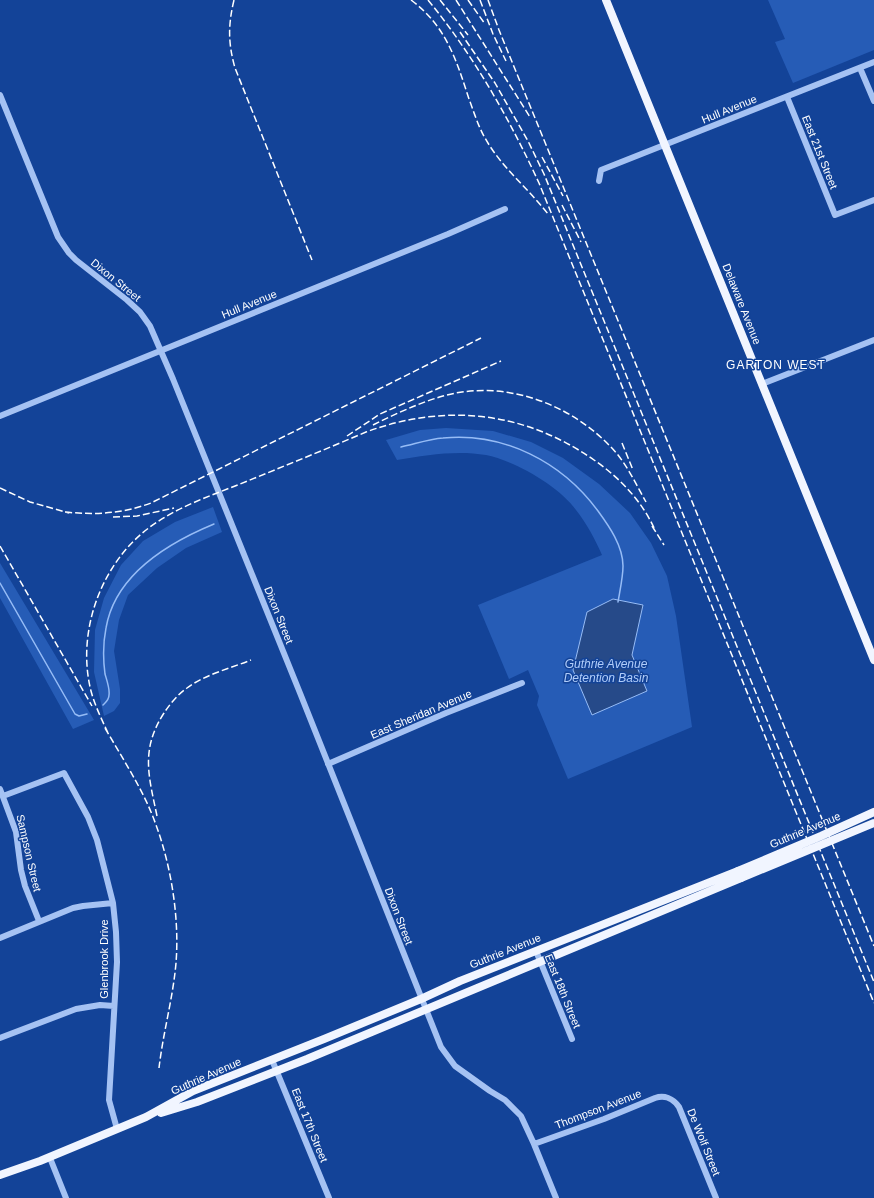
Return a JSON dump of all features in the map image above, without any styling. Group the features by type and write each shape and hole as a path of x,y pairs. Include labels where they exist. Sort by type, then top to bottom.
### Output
{"main road":[{"name":"Delaware Avenue","path":"606,0 874,660"},
{"name":"Guthrie Avenue","path":"0,1176 50,1158 146,1117 197,1102 277,1071 426,1010 463,993 540,962 740,874 874,812"},
{"name":"Guthrie Avenue","path":"146,1117 193,1091 421,999 460,981 621,916 740,874 874,823"}],"street":[{"name":"Hull Avenue","path":"599,181 601,170 874,62"},
{"path":"860,68 874,101"},
{"name":"Dixon Street","path":"0,95 58,237 76,260 127,300 140,312 150,326 441,1047 455,1066 505,1100 521,1116 556,1198"},
{"name":"East 21st Street","path":"787,97 835,215 874,200"},
{"name":"Hull Avenue","path":"0,416 442,237 505,209"},
{"path":"762,384 874,340"},
{"name":"East Sheridan Avenue","path":"328,764 446,713 522,683"},
{"name":"Glenbrook Drive","path":"3,796 64,773 88,818 97,840 113,903 116,939 109,1100 117,1129"},
{"name":"Sampson Street","path":"0,789 16,832 25,886 40,922"},
{"path":"0,938 73,908 113,903"},
{"name":"East 18th Street","path":"536,951 572,1039"},
{"path":"0,1038 81,1008 100,1005 114,1006"},
{"name":"East 17th Street","path":"272,1060 329,1198"},
{"name":"Thompson Avenue","path":"534,1144 604,1119 655,1098 669,1098"},
{"name":"De Wolf Street","path":"669,1098 678,1107 716,1198"},
{"path":"50,1158 66,1198"}],"shaded area":[{"path":"768,0 874,0 874,50 793,83 775,42 785,39"},
{"path":"446,428 493,431 531,442 563,458 599,484 630,513 651,543 667,576 676,616 692,727 568,779 537,705 539,696 528,670 509,679 478,605 602,555 594,537 580,515 568,501 548,484 523,469 486,455 464,453 419,456 397,460 386,440 420,430"},
{"path":"213,507 222,532 186,548 157,568 128,595 119,620 114,651 120,689 120,703 114,711 104,716 94,672 95,630 104,598 121,565 143,541 175,522"},
{"path":"0,563 94,720 73,729 0,598"}],"water":[{"name":"Guthrie Avenue Detention Basin","path":"613,599 643,605 632,655 647,691 592,715 573,670 587,612"}],"waterway":[{"path":"401,447 427,440 466,437 488,440 509,446 530,454 549,465 567,478 584,494 598,511 615,537 621,551 623,566 618,602"},
{"path":"103,705 109,697 104,663 105,634 111,609 120,592 146,563 162,551 214,524"},
{"path":"0,583 75,714 79,716 87,714"}],"railway":[{"path":"234,0 231,18 230,42 235,68 312,260"},
{"path":"411,0 433,21 448,44 478,124 491,149 548,214"},
{"path":"428,0 461,43 490,88 528,159 539,183 874,1003"},
{"path":"440,0 468,35"},
{"path":"456,0 530,117"},
{"path":"468,0 485,24"},
{"path":"480,0 493,34 506,61"},
{"path":"488,0 874,946"},
{"path":"460,32 495,83 528,141 544,174 874,982"},
{"path":"542,157 563,196"},
{"path":"562,205 581,242"},
{"path":"65,512 108,513 140,507 151,503 481,338"},
{"path":"347,436 380,414 501,361"},
{"path":"373,425 425,402 443,396 467,391 492,391 516,394 539,400 561,410 582,423 601,438 622,460 646,502"},
{"path":"108,733 91,691 87,668 87,646 90,623 96,600 106,579 118,560 133,542 160,520 182,508 366,432 396,423 425,417 454,415 483,417 512,422 540,431 567,444 594,460 613,474 644,509 655,530"},
{"path":"622,443 633,470"},
{"path":"0,488 30,502 69,513"},
{"path":"113,517 137,516 174,508"},
{"path":"652,526 664,545"},
{"path":"0,546 92,706"},
{"path":"157,816 151,789 148,764 149,752 156,726 177,696 194,683 251,660"},
{"path":"105,728 148,805 162,842 171,882 176,923 176,963 159,1068"}],"district":[{"name":"GARTON WEST","path":"776,365"}]}
